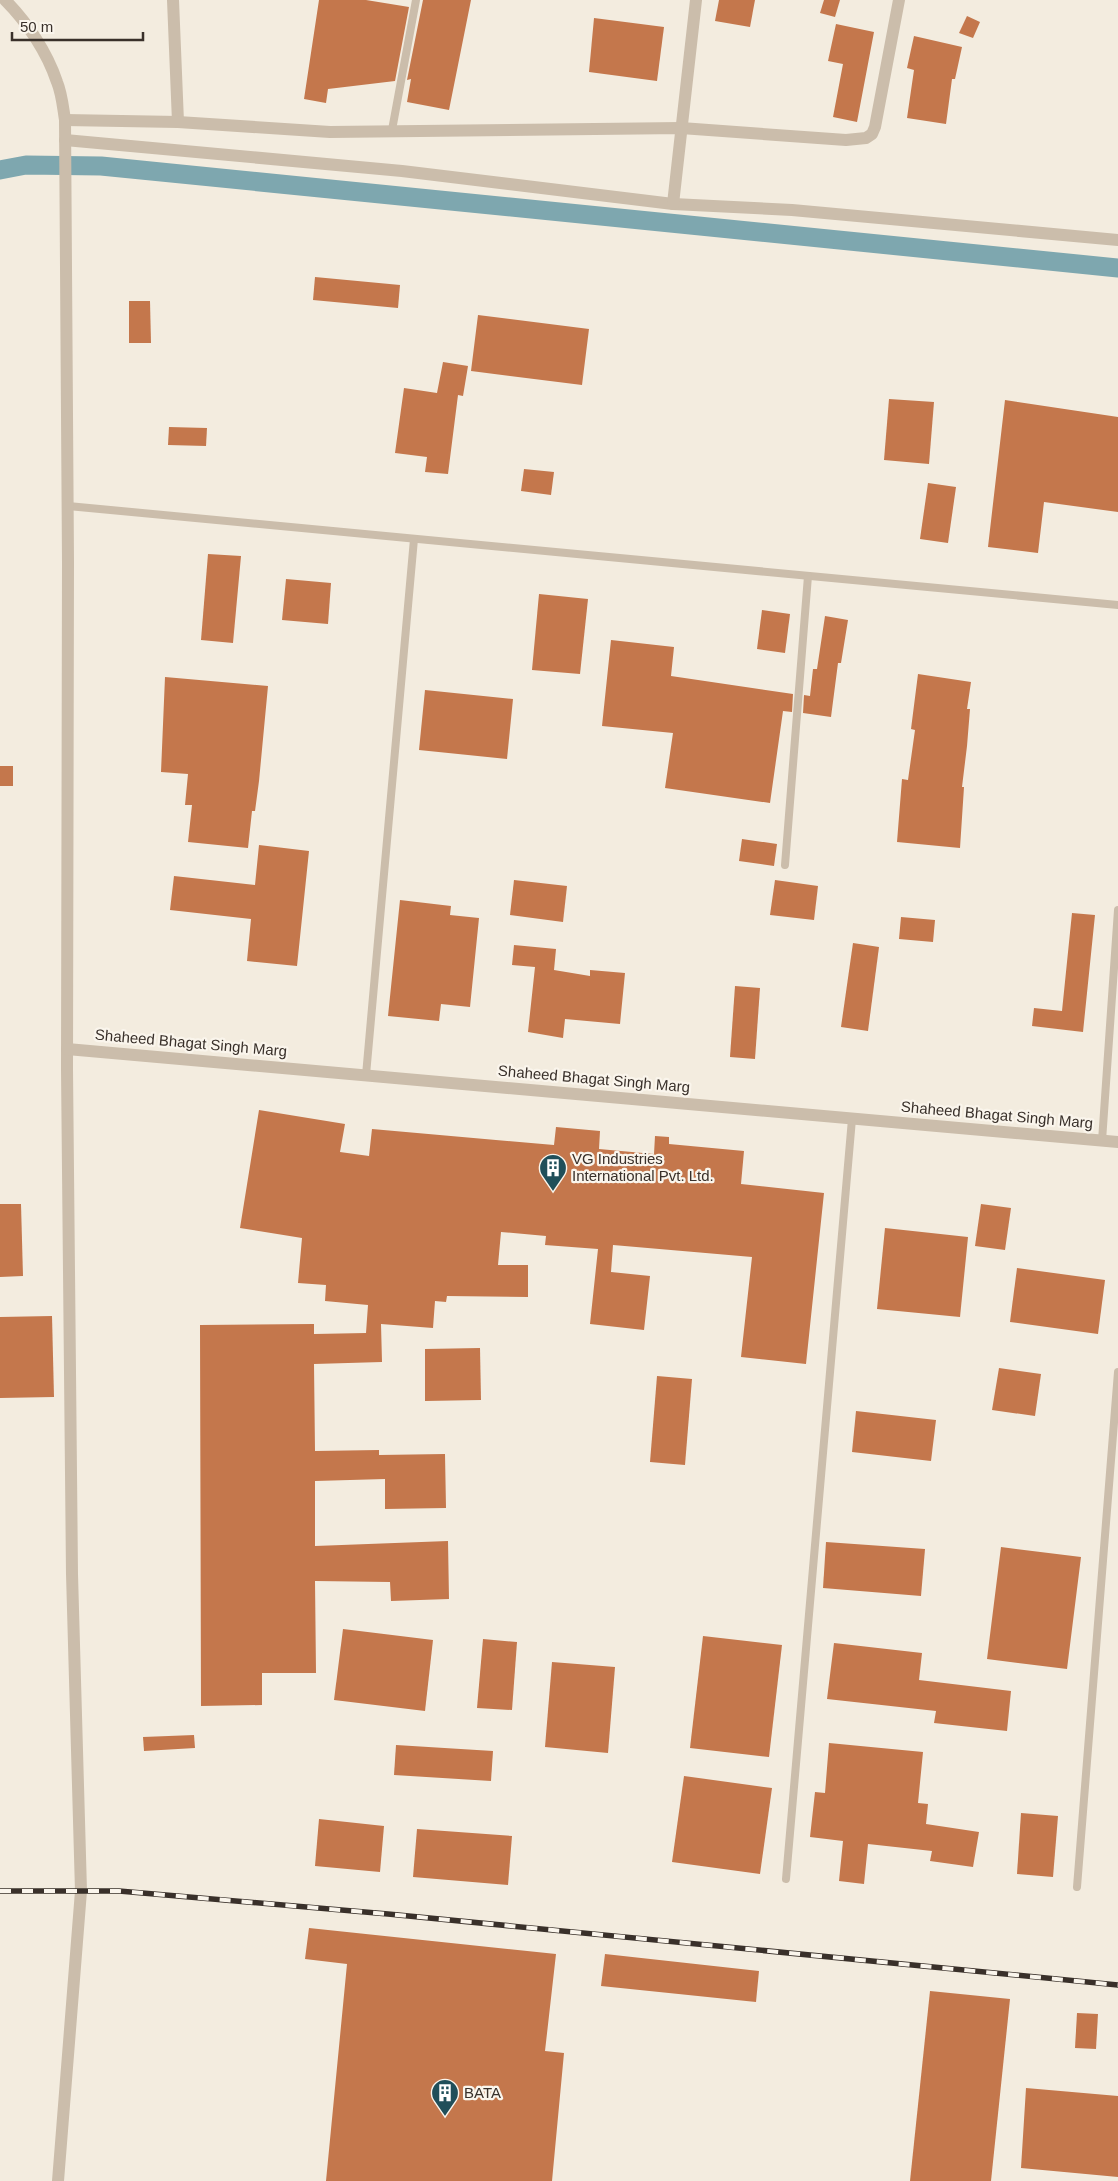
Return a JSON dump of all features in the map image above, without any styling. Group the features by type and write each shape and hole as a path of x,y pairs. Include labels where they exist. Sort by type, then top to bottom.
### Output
{"street":[{"path":"5,0 20,15 58,82 65,120 68,506 67,1048 72,1574 81,1891 58,2181"},
{"path":"173,0 178,122"},
{"path":"673,204 696,0"},
{"path":"65,120 178,122 330,132 681,128 846,140 866,138 872,134 899,0"},
{"path":"65,145 402,171 673,204 792,210 1118,240"},
{"name":"Shaheed Bhagat Singh Marg","path":"67,1048 1118,1142"}],"lane":[{"path":"392,130 416,0"},
{"path":"68,506 1118,605"},
{"path":"366,1075 414,539"},
{"path":"785,865 808,576"},
{"path":"1102,1141 1118,910"},
{"path":"786,1879 852,1119"},
{"path":"1077,1887 1118,1372"}],"building":[{"path":"319,0 366,0 409,7 395,81 328,89 326,103 304,99"},
{"path":"423,0 471,0 449,110 407,102 411,79 407,80"},
{"path":"719,0 755,0 750,27 715,21"},
{"path":"824,0 840,0 835,17 820,13"},
{"path":"967,16 980,22 973,38 959,33"},
{"path":"594,18 664,27 657,81 589,72"},
{"path":"836,24 874,32 857,122 833,117 843,64 828,61"},
{"path":"914,36 962,47 955,79 952,79 946,124 907,118 914,70 907,68"},
{"path":"315,277 400,285 398,308 313,300"},
{"path":"129,301 150,301 151,343 129,343"},
{"path":"478,315 589,329 582,385 471,371"},
{"path":"443,362 468,366 463,396 458,395 448,474 425,472 427,457 395,453 404,388 437,393"},
{"path":"889,399 934,402 929,464 884,460"},
{"path":"1005,400 1118,417 1118,512 1044,502 1038,553 988,547"},
{"path":"169,427 207,428 206,446 168,445"},
{"path":"524,469 554,472 551,495 521,491"},
{"path":"928,483 956,487 948,543 920,539"},
{"path":"208,554 241,556 233,643 201,640"},
{"path":"286,579 331,583 328,624 282,620"},
{"path":"539,594 588,599 580,674 532,670"},
{"path":"762,610 790,614 785,653 757,649"},
{"path":"825,616 848,620 841,663 838,663 831,717 803,713 804,695 810,696 813,669 817,669"},
{"path":"611,640 674,647 671,676 793,694 792,712 783,711 770,803 665,788 673,733 602,726"},
{"path":"918,674 971,682 967,709 970,709 962,787 964,787 960,848 897,842 902,779 908,780 915,730 911,729"},
{"path":"165,677 268,686 259,781 255,811 252,811 248,848 188,842 192,805 185,805 188,774 161,772"},
{"path":"425,690 513,699 507,759 419,750"},
{"path":"0,766 13,766 13,786 0,786"},
{"path":"742,839 777,844 774,866 739,861"},
{"path":"259,845 309,851 297,966 247,961 251,919 170,910 174,876 255,885"},
{"path":"514,880 567,886 563,922 510,915"},
{"path":"775,880 818,886 814,920 770,915"},
{"path":"400,900 451,906 450,915 479,918 470,1007 441,1004 439,1021 388,1016"},
{"path":"1072,913 1095,915 1083,1032 1032,1026 1034,1008 1062,1011"},
{"path":"901,917 935,920 933,942 899,939"},
{"path":"853,943 879,947 868,1031 841,1027"},
{"path":"514,945 556,949 554,970 590,976 590,970 625,973 620,1024 565,1019 563,1038 528,1032 535,967 512,965"},
{"path":"735,986 760,988 755,1059 730,1057"},
{"path":"259,1110 345,1124 340,1152 369,1156 372,1129 554,1145 556,1127 600,1131 599,1149 654,1154 655,1136 669,1137 669,1144 744,1151 741,1184 824,1193 806,1364 741,1357 752,1257 613,1245 611,1272 650,1276 644,1330 590,1324 598,1249 545,1245 546,1236 501,1232 498,1265 528,1265 528,1297 447,1296 446,1302 435,1301 433,1328 381,1324 382,1362 314,1364 315,1451 379,1450 379,1455 445,1454 446,1508 385,1509 385,1479 315,1481 315,1546 448,1541 449,1599 391,1601 390,1582 315,1581 316,1673 262,1673 262,1705 201,1706 200,1325 314,1324 314,1334 366,1333 368,1305 325,1301 326,1285 298,1283 302,1238 240,1228"},
{"path":"0,1204 21,1204 23,1276 0,1277"},
{"path":"981,1204 1011,1208 1005,1250 975,1246"},
{"path":"885,1228 968,1237 960,1317 877,1309"},
{"path":"1017,1268 1105,1280 1098,1334 1010,1322"},
{"path":"52,1316 54,1397 0,1398 0,1317"},
{"path":"480,1348 481,1400 425,1401 425,1349"},
{"path":"999,1368 1041,1374 1035,1416 992,1410"},
{"path":"657,1376 692,1379 685,1465 650,1462"},
{"path":"856,1411 936,1420 931,1461 852,1452"},
{"path":"826,1542 925,1549 921,1596 823,1588"},
{"path":"1001,1547 1081,1557 1067,1669 987,1659"},
{"path":"343,1629 433,1640 425,1711 334,1700"},
{"path":"703,1636 782,1645 769,1757 690,1748"},
{"path":"483,1639 517,1642 512,1710 477,1708"},
{"path":"834,1643 922,1653 919,1680 1011,1691 1007,1731 934,1723 936,1711 827,1699"},
{"path":"552,1662 615,1667 608,1753 545,1747"},
{"path":"194,1735 195,1748 144,1751 143,1737"},
{"path":"829,1743 923,1752 918,1803 928,1804 926,1824 979,1832 973,1867 930,1861 932,1851 868,1844 864,1884 839,1881 843,1841 810,1837 815,1792 825,1793"},
{"path":"396,1745 493,1751 491,1781 394,1775"},
{"path":"684,1776 772,1788 760,1874 672,1862"},
{"path":"1021,1813 1058,1816 1053,1877 1017,1874"},
{"path":"319,1819 384,1826 380,1872 315,1866"},
{"path":"417,1829 512,1836 508,1885 413,1877"},
{"path":"309,1928 556,1954 545,2051 564,2053 552,2181 326,2181 347,1964 305,1959"},
{"path":"605,1954 759,1971 756,2002 601,1986"},
{"path":"930,1991 1010,1999 991,2181 910,2181"},
{"path":"1077,2013 1098,2014 1096,2049 1075,2048"},
{"path":"1026,2088 1118,2096 1118,2177 1021,2168"}],"waterway":[{"path":"0,170 26,165 101,166 1118,268"}],"railway":[{"path":"0,1891 119,1891 388,1914 1118,1985"}],"place":[{"name":"VG Industries International Pvt. Ltd.","path":"553,1192"},
{"name":"BATA","path":"445,2117"}]}
